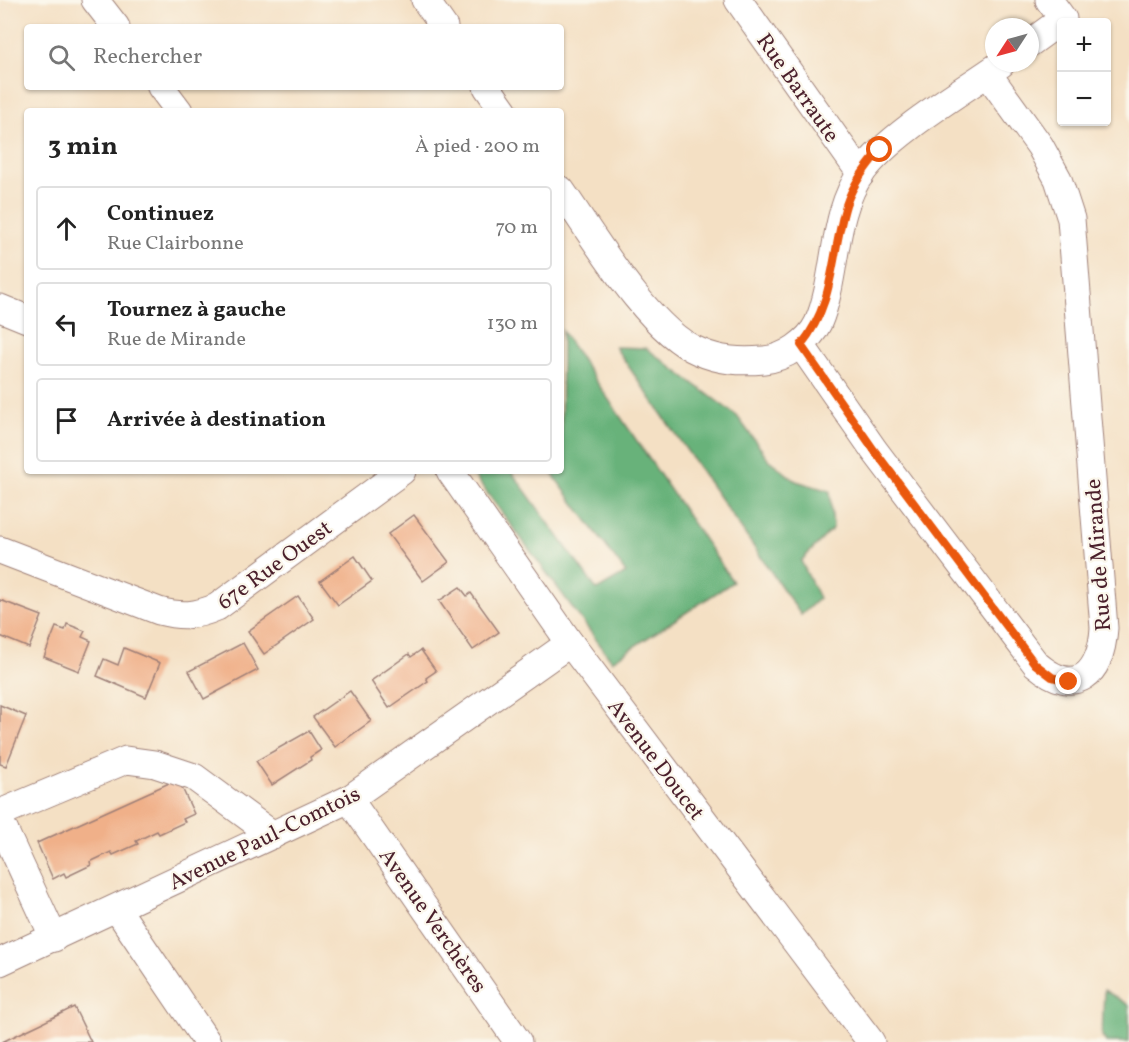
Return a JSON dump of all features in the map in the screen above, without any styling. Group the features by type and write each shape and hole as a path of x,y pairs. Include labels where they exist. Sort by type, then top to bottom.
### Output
{"street":[{"path":"95,0 114,24"},
{"path":"425,0 442,24"},
{"name":"Rue Barraute","path":"738,0 861,174"},
{"path":"1039,31 1056,9"},
{"path":"564,194 634,292 667,330 697,351 736,362 775,359 801,345 816,326 825,304 847,204 861,174 880,150 989,72"},
{"name":"Rue de Mirande","path":"801,345 874,450 1035,664 1052,677 1069,682 1085,675 1097,663 1103,648 1104,628 1071,219 1058,179 997,72"},
{"path":"163,90 177,108"},
{"path":"489,90 502,108"},
{"path":"0,308 24,318"},
{"name":"67e Rue Ouest","path":"0,550 159,611 179,616 197,615 217,607 398,474"},
{"name":"Avenue Doucet","path":"452,474 570,643 871,1042"},
{"name":"Avenue Paul-Comtois","path":"0,962 349,799 570,643"},
{"path":"0,813 126,760 154,764 194,777 273,835"},
{"name":"Avenue Verchères","path":"349,799 518,1042"},
{"path":"0,821 54,938"},
{"path":"117,909 207,1042"}],"green space":[{"path":"564,334 733,582 612,661 473,474 513,474 597,590 626,573 552,474 564,474"},
{"path":"615,347 646,348 737,416 769,460 796,481 830,491 833,528 801,561 819,598 801,615"},
{"path":"1104,990 1129,1005 1129,1042 1106,1042 1102,1036"}],"building":[{"path":"414,515 449,562 423,581 388,534"},
{"path":"355,556 372,581 338,605 320,581"},
{"path":"460,587 467,596 471,593 499,632 473,650 439,601"},
{"path":"298,596 314,619 264,654 248,631"},
{"path":"0,600 42,616 29,648 0,636"},
{"path":"67,624 85,631 82,637 91,641 79,671 44,657 56,627 65,630"},
{"path":"243,643 258,670 204,699 189,671"},
{"path":"124,648 160,663 146,697 97,676 104,659 118,665"},
{"path":"421,650 436,671 426,678 428,681 389,708 371,681 409,654 411,657"},
{"path":"350,691 371,721 335,747 313,717"},
{"path":"0,705 26,716 6,766 0,764"},
{"path":"309,731 321,750 310,757 311,760 272,785 256,761"},
{"path":"178,779 194,814 183,819 185,822 159,834 157,831 136,841 138,844 113,855 111,852 66,877 64,873 53,879 37,843"},
{"path":"74,1007 91,1042 2,1042 44,1022"}],"route":[{"path":"880,150 861,174 847,204 825,304 816,326 801,345 874,450 1035,664 1052,677 1069,682"}]}
